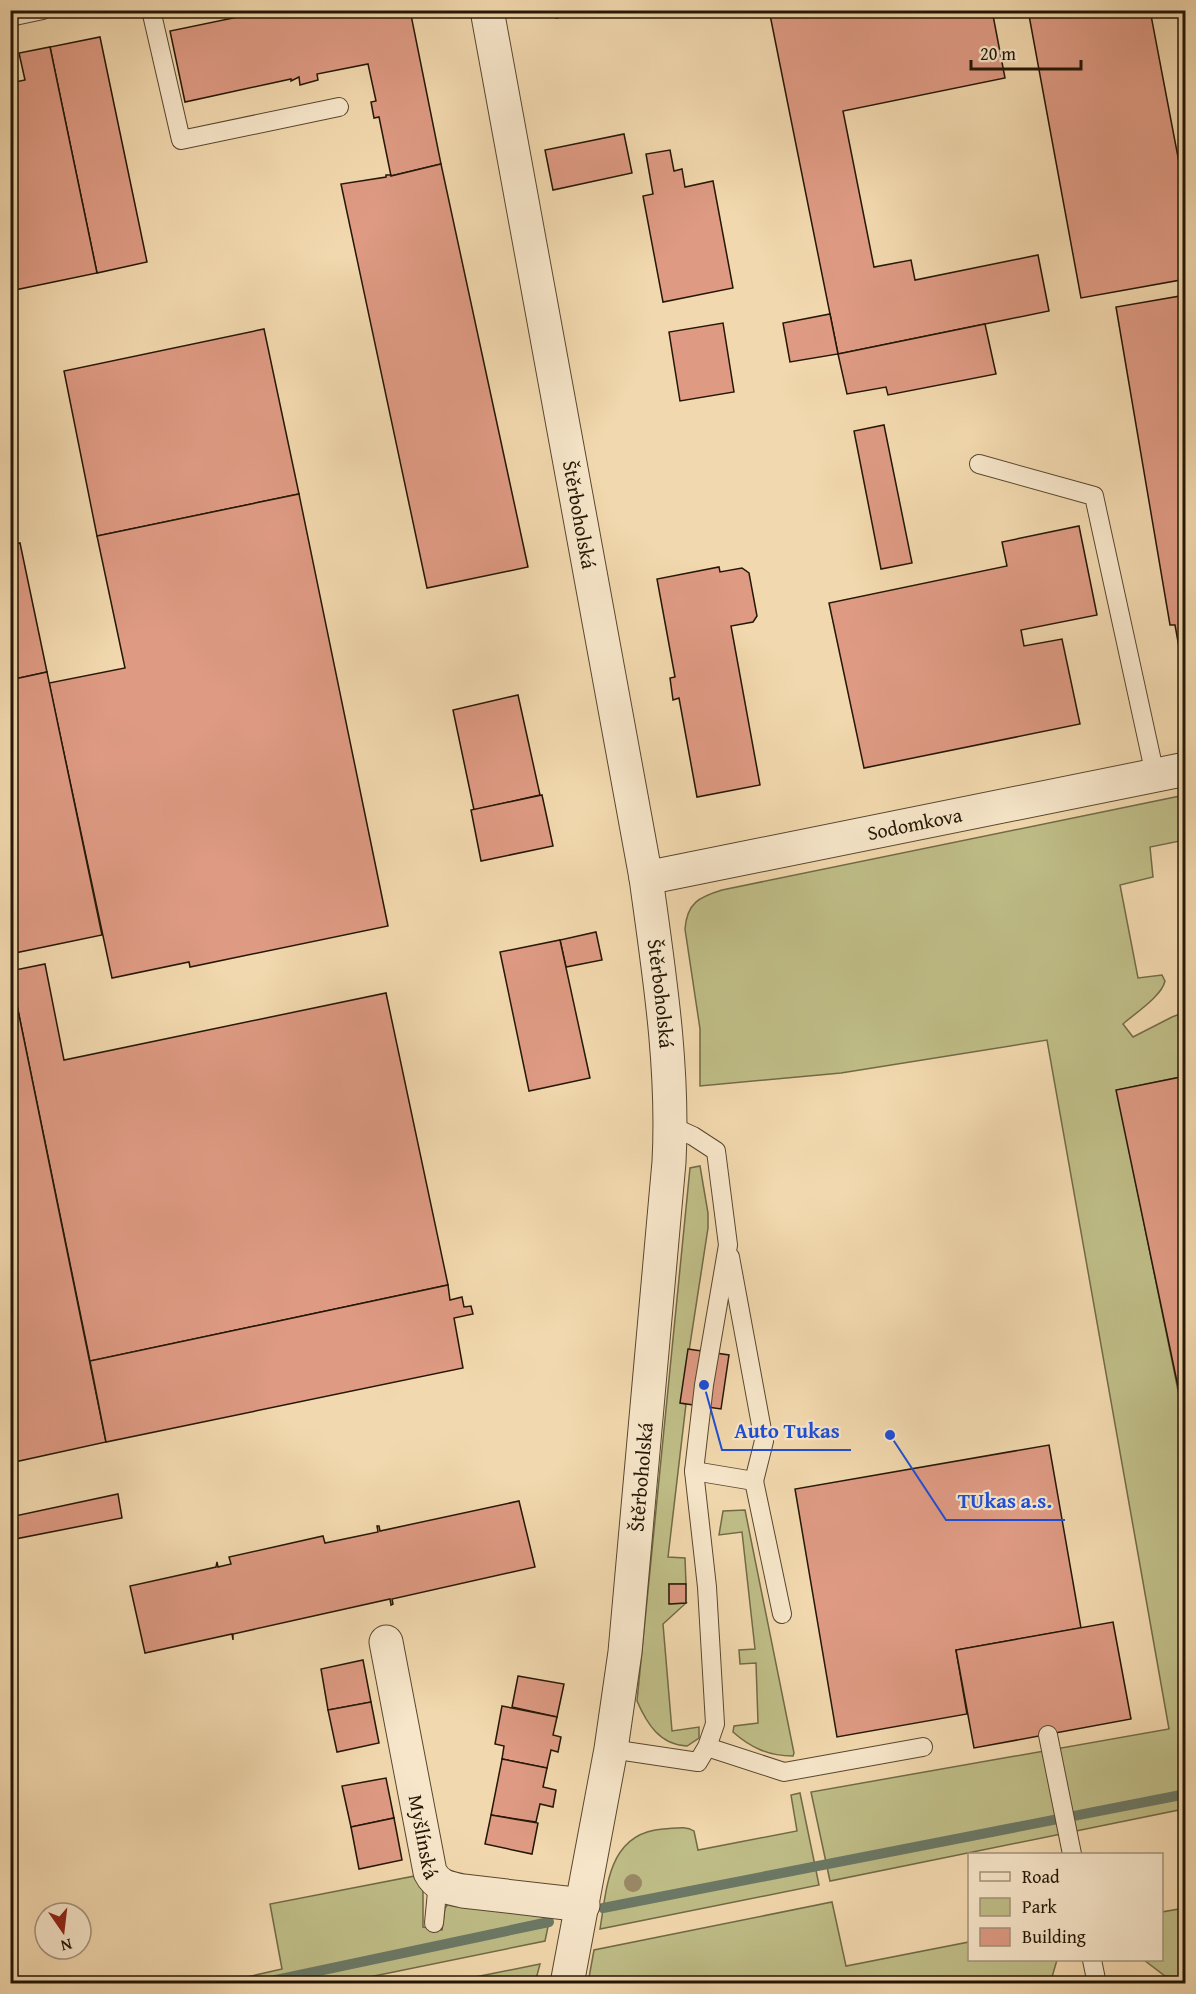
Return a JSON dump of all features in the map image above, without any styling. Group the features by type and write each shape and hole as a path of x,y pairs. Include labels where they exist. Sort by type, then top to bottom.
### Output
{"street":[{"name":"Štěrboholská","path":"486,10 646,878 665,1015 670,1074 671,1126 650,1388 625,1652 611,1749 567,1983"},
{"name":"Sodomkova","path":"646,878 1170,772"},
{"name":"Myšlínská","path":"386,1642 430,1872 434,1879 441,1885 463,1891 583,1905"}],"lane":[{"path":"10,17 43,10"},
{"path":"151,10 181,140 339,107"},
{"path":"979,464 1094,496 1170,772"},
{"path":"671,1126 693,1136 716,1151 728,1245 764,1441 754,1481 782,1614"},
{"path":"611,1749 698,1762 707,1747 715,1724 707,1587 694,1471 705,1385 728,1245"},
{"path":"694,1471 754,1481"},
{"path":"1048,1735 1072,1853"},
{"path":"707,1747 784,1772 923,1747"},
{"path":"434,1923 437,1892 441,1885"},
{"path":"1092,1961 1097,1983"}],"green space":[{"path":"1185,795 1185,840 1150,847 1153,877 1120,885 1138,978 1162,975 1165,981 1159,993 1123,1024 1133,1037 1185,1012 1185,1076 1117,1090 1185,1425 1185,1817 1184,1809 830,1881 811,1792 1169,1729 1047,1040 841,1073 700,1086 700,1029 685,929 688,913 696,902 722,890"},
{"path":"700,1166 708,1213 708,1228 681,1403 686,1404 668,1557 685,1558 686,1584 669,1584 670,1604 686,1603 663,1624 672,1731 699,1727 699,1738 687,1746 669,1742 656,1732 645,1718 637,1701 690,1168"},
{"path":"745,1510 793,1756 761,1750 733,1732 734,1726 758,1723 756,1663 740,1664 739,1650 755,1649 742,1532 719,1535 723,1511"},
{"path":"800,1793 819,1885 600,1929 605,1896 614,1865 621,1851 631,1840 645,1833 663,1829 687,1828 694,1831 698,1850 797,1831 791,1795"},
{"path":"420,1875 423,1889 423,1927 442,1930 445,1908 448,1904 550,1917 545,1941 340,1983 216,1984 282,1969 270,1904"},
{"path":"832,1902 846,1966 968,1942 968,1961 1057,1961 1050,1984 588,1983 594,1950"},
{"path":"1185,1908 1185,1977 1165,1976 1145,1961 1163,1961 1163,1912"},
{"path":"540,1964 535,1983 445,1983"}],"building":[{"path":"272,10 410,10 441,164 391,176 379,117 374,118 371,102 376,101 368,64 317,74 318,80 300,85 299,77 291,81 291,79 185,102 170,31"},
{"path":"555,10 593,10 556,18"},
{"path":"769,10 992,10 1005,78 843,111 874,267 911,260 915,280 1038,255 1049,311 838,354"},
{"path":"1028,10 1150,10 1186,199 1186,279 1081,298"},
{"path":"100,37 147,262 97,273 50,47"},
{"path":"50,47 97,273 10,291 10,83 25,80 19,53"},
{"path":"624,134 632,173 553,190 545,150"},
{"path":"670,150 674,171 682,169 685,187 713,181 733,288 663,302 643,196 653,194 646,154"},
{"path":"441,164 528,567 427,588 341,184 391,176"},
{"path":"1186,295 1186,686 1175,625 1170,625 1116,307"},
{"path":"830,314 838,354 790,362 783,323"},
{"path":"723,323 734,392 680,401 669,332"},
{"path":"985,324 996,374 888,395 886,387 847,394 838,354"},
{"path":"264,329 299,494 97,536 64,371"},
{"path":"884,425 912,563 881,569 854,431"},
{"path":"10,440 17,472 10,473"},
{"path":"299,494 388,926 190,967 189,962 112,978 49,683 125,668 97,536"},
{"path":"1079,526 1097,615 1021,630 1024,646 1062,639 1080,724 864,768 829,603 1007,566 1002,542"},
{"path":"20,543 47,672 10,680 10,545"},
{"path":"719,567 720,572 742,568 749,573 757,616 753,622 731,626 760,785 697,797 679,698 673,700 670,678 675,677 657,579"},
{"path":"47,672 102,935 10,954 10,680"},
{"path":"518,695 540,795 474,810 453,710"},
{"path":"542,795 553,846 481,861 471,810"},
{"path":"596,932 602,960 566,967 560,940"},
{"path":"560,940 590,1078 529,1091 500,952"},
{"path":"45,964 64,1060 386,993 448,1285 90,1361 10,971"},
{"path":"10,971 106,1442 10,1463"},
{"path":"1186,1076 1186,1425 1116,1090"},
{"path":"448,1285 450,1300 462,1297 464,1307 471,1306 473,1314 454,1318 463,1368 106,1442 90,1361"},
{"path":"688,1349 729,1355 721,1409 680,1403"},
{"path":"1049,1445 1081,1628 956,1650 967,1714 837,1737 795,1489"},
{"path":"118,1494 122,1518 10,1540 10,1517"},
{"path":"519,1501 535,1567 392,1599 393,1604 391,1605 390,1599 233,1634 233,1640 232,1634 145,1653 130,1586 216,1567 217,1562 218,1567 231,1564 229,1557 323,1536 325,1543 378,1532 377,1526 380,1531"},
{"path":"669,1584 686,1584 686,1603 669,1604"},
{"path":"1113,1622 1131,1719 974,1748 956,1650"},
{"path":"363,1660 371,1702 328,1710 321,1669"},
{"path":"518,1676 564,1684 557,1717 512,1707"},
{"path":"371,1702 379,1743 337,1752 328,1710"},
{"path":"502,1706 557,1717 553,1735 561,1737 558,1752 551,1750 547,1768 502,1759 504,1746 495,1744"},
{"path":"502,1759 547,1768 543,1787 556,1790 553,1807 540,1804 536,1822 491,1815"},
{"path":"386,1778 394,1818 351,1827 342,1786"},
{"path":"491,1815 538,1823 532,1854 485,1844"},
{"path":"394,1818 402,1860 359,1869 351,1827"}],"waterway":[{"path":"603,1908 1186,1794"},
{"path":"257,1984 549,1922"}],"place":[{"name":"Auto Tukas","path":"704,1385"},
{"name":"TUkas a.s.","path":"890,1435"}]}
